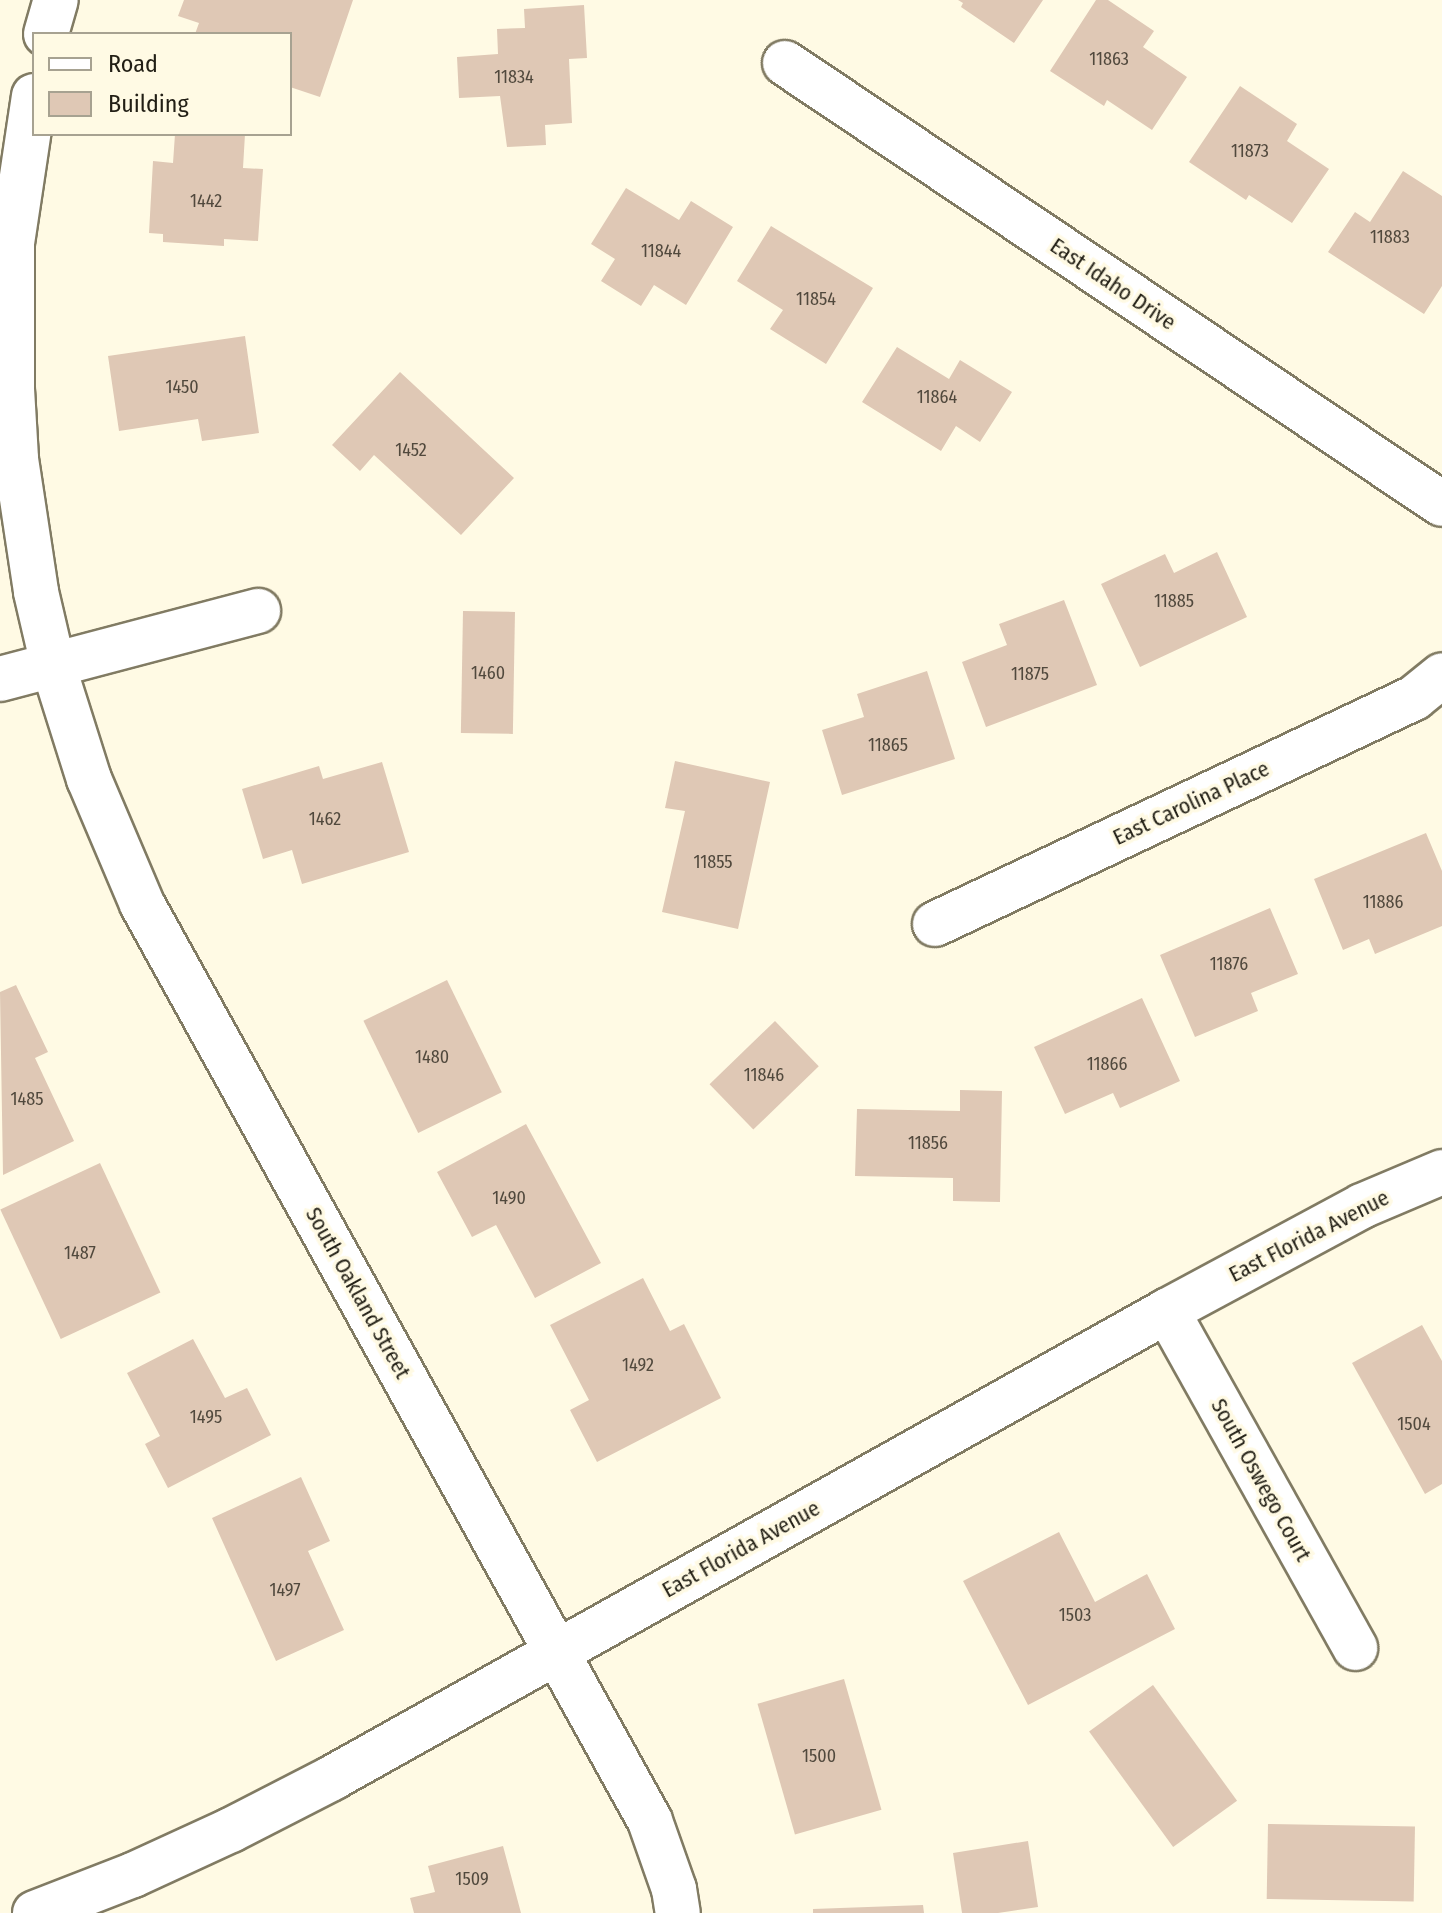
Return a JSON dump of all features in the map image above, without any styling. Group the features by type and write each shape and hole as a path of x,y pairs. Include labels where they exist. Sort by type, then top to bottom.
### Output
{"street":[{"path":"47,32 56,0"},
{"name":"East Idaho Drive","path":"785,63 1442,504"},
{"name":"South Oakland Street","path":"32,109 12,244 12,389 18,474 36,592 53,665 89,779 142,904 650,1821 674,1889 678,1913"},
{"path":"0,679 258,611"},
{"name":"East Carolina Place","path":"935,924 1414,698 1442,675"},
{"name":"East Florida Avenue","path":"35,1913 231,1830 557,1652 1167,1311 1362,1206 1442,1172"},
{"name":"South Oswego Court","path":"1167,1311 1355,1648"}],"building":[{"path":"184,0 353,0 320,97 292,88 292,32 196,32 199,23 178,16"},
{"path":"958,0 1043,0 1014,43 961,7 963,3"},
{"path":"1096,0 1108,0 1154,31 1143,47 1187,77 1152,130 1107,100 1104,106 1050,71"},
{"path":"584,5 587,58 569,59 572,123 545,125 546,145 507,147 500,96 459,98 457,57 498,54 497,29 525,28 524,9"},
{"path":"1240,86 1297,124 1287,141 1329,169 1292,223 1249,195 1246,200 1189,162"},
{"path":"175,136 245,136 243,168 263,169 258,241 224,239 224,246 163,242 163,234 149,233 153,161 173,163"},
{"path":"1403,171 1442,196 1442,286 1424,314 1328,252 1355,212 1370,222"},
{"path":"626,188 679,220 691,201 733,227 686,305 654,285 641,306 601,281 615,259 591,244"},
{"path":"771,226 873,288 826,364 770,329 783,310 737,281"},
{"path":"245,336 259,433 202,441 198,419 119,431 108,356"},
{"path":"897,347 949,379 960,360 1012,392 980,442 956,426 941,451 862,402"},
{"path":"400,372 514,478 461,535 374,455 360,471 332,445"},
{"path":"1217,552 1247,617 1140,667 1101,584 1165,554 1174,573"},
{"path":"1064,600 1097,685 986,727 962,662 1007,645 999,624"},
{"path":"463,611 515,612 513,734 461,733"},
{"path":"927,671 955,759 842,795 822,730 864,717 857,694"},
{"path":"675,761 770,782 738,929 662,912 685,811 665,808"},
{"path":"382,762 409,852 302,884 292,850 263,859 242,789 319,766 323,779"},
{"path":"1426,833 1442,871 1442,926 1375,954 1369,939 1343,950 1314,879"},
{"path":"1270,908 1298,974 1251,993 1258,1011 1195,1037 1160,955"},
{"path":"447,980 502,1092 418,1133 363,1021"},
{"path":"16,985 48,1052 35,1058 74,1141 3,1175 0,992"},
{"path":"1142,998 1180,1081 1120,1108 1113,1093 1065,1114 1034,1047"},
{"path":"775,1021 819,1066 753,1130 710,1084"},
{"path":"960,1090 1002,1091 1000,1202 953,1201 953,1178 855,1176 857,1109 960,1111"},
{"path":"526,1124 601,1263 535,1298 496,1225 472,1237 437,1172"},
{"path":"100,1163 160,1293 61,1339 0,1209"},
{"path":"643,1278 670,1331 684,1324 721,1398 597,1462 570,1410 589,1400 550,1325"},
{"path":"1422,1325 1442,1361 1442,1484 1425,1494 1352,1363"},
{"path":"193,1339 225,1398 247,1388 271,1435 168,1488 145,1444 160,1436 127,1373"},
{"path":"301,1477 330,1541 308,1551 344,1630 276,1661 212,1518"},
{"path":"1059,1532 1095,1602 1147,1574 1175,1629 1028,1705 963,1581"},
{"path":"844,1679 881,1810 795,1835 757,1704"},
{"path":"1153,1685 1237,1801 1173,1847 1089,1731"},
{"path":"1268,1824 1415,1827 1414,1902 1267,1899"},
{"path":"1028,1841 1038,1907 998,1913 962,1913 953,1853"},
{"path":"503,1846 521,1913 414,1913 410,1898 435,1892 428,1866"},
{"path":"923,1905 924,1913 813,1913 813,1909"}]}
